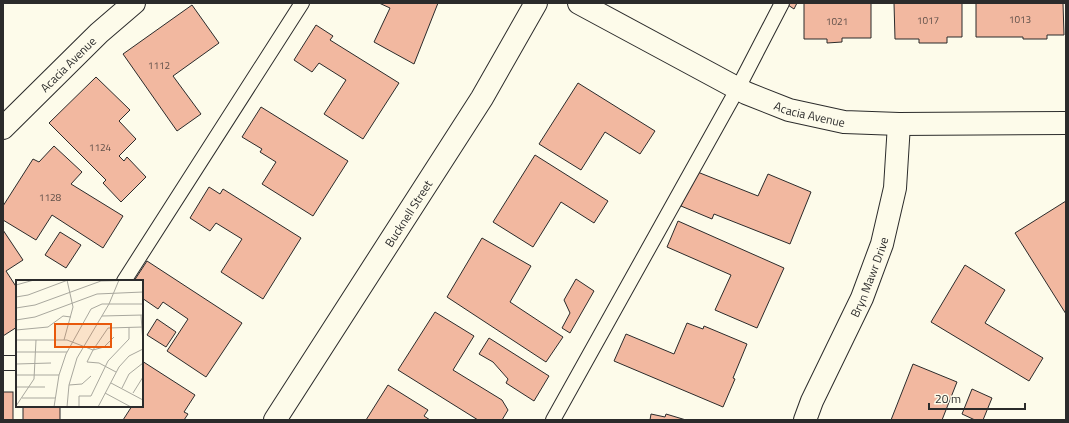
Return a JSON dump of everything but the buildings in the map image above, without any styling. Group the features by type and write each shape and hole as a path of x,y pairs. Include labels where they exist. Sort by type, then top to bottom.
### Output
{"street":[{"name":"Acacia Avenue","path":"3,128 99,33 134,3"},
{"name":"Bucknell Street","path":"275,420 482,98 536,3"},
{"name":"Acacia Avenue","path":"579,3 738,88 789,110 844,122 899,124 1066,123"},
{"name":"Bryn Mawr Drive","path":"805,420 812,401 862,298 882,244 895,188 899,124"}],"lane":[{"path":"125,280 302,3"},
{"path":"554,420 738,88 782,3"},
{"path":"3,363 16,363"}]}
